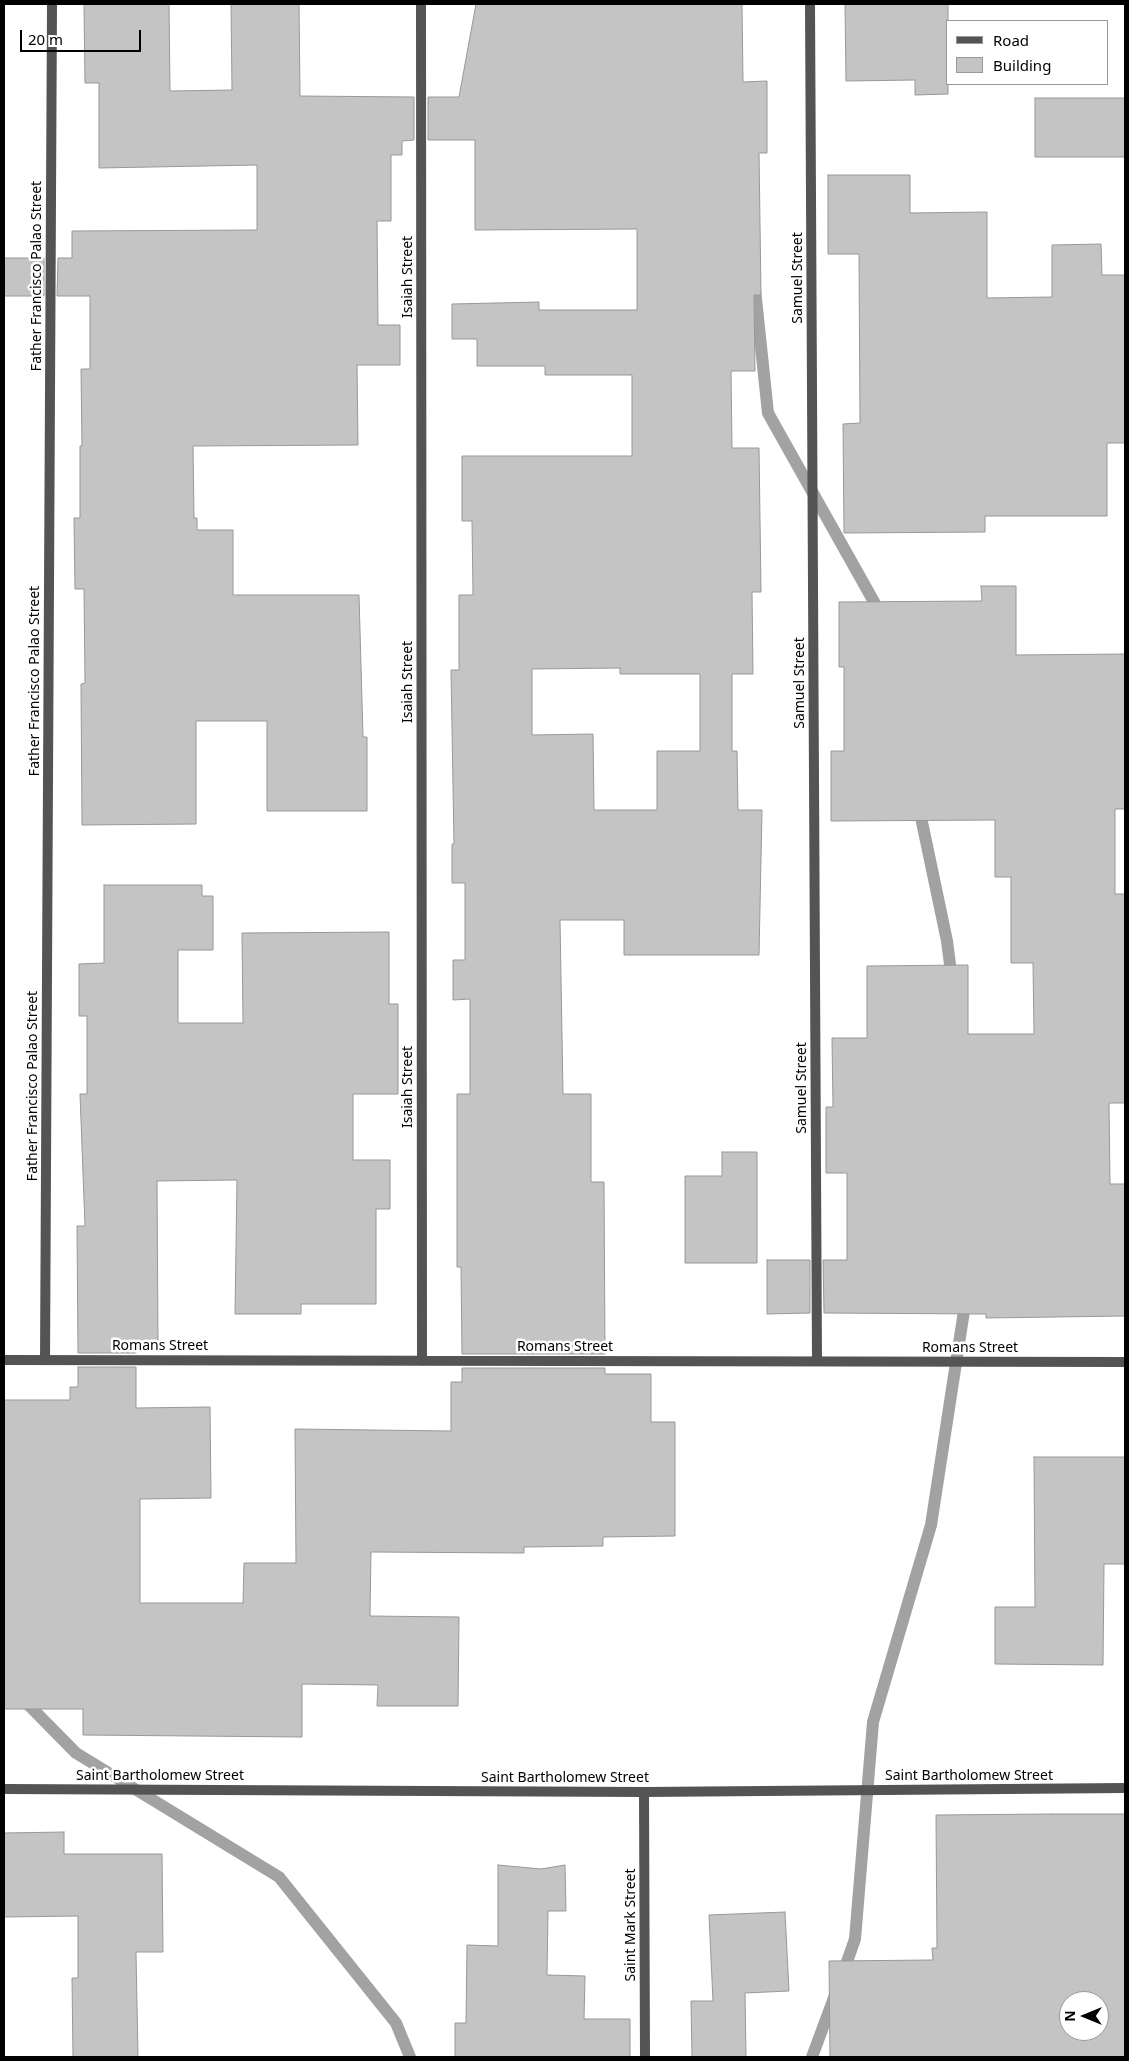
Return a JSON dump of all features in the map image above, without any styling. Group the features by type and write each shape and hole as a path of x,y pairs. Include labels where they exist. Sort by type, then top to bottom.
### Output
{"street":[{"name":"Father Francisco Palao Street","path":"45,1359 52,4"},
{"name":"Isaiah Street","path":"421,4 422,1361"},
{"name":"Samuel Street","path":"810,4 817,1361"},
{"name":"Romans Street","path":"4,1360 1125,1362"},
{"name":"Saint Bartholomew Street","path":"4,1789 644,1792 1125,1788"},
{"name":"Saint Mark Street","path":"644,1792 645,2057"}],"building":[{"path":"84,4 169,4 170,91 232,90 231,4 299,4 300,96 414,97 414,140 402,141 402,155 391,155 391,221 377,221 378,325 400,325 400,365 357,365 358,445 193,446 194,518 197,518 197,530 233,530 233,595 359,595 363,737 367,737 367,811 267,811 267,721 196,721 196,824 82,825 81,684 85,683 84,589 75,589 74,518 80,518 80,446 82,446 81,369 90,369 90,296 57,296 58,258 72,258 72,231 257,230 257,165 99,168 99,83 85,83"},
{"path":"476,4 742,4 743,82 767,81 767,153 759,153 761,295 754,295 755,371 731,371 732,448 759,448 761,592 752,592 753,674 732,674 732,751 737,751 738,810 762,810 759,955 624,955 624,920 560,920 563,1094 591,1094 591,1182 604,1182 605,1354 462,1354 461,1267 457,1267 457,1094 470,1094 470,999 453,1000 453,960 465,960 465,883 452,883 452,844 454,844 451,670 459,670 459,595 473,595 472,521 462,521 462,456 632,456 632,375 545,375 545,366 477,366 477,339 452,339 452,304 539,302 539,310 637,310 637,229 475,230 475,140 428,140 428,97 459,97","holes":["620,668 620,674 700,674 700,751 657,751 657,810 594,810 593,734 532,735 532,669"]},
{"path":"845,4 948,4 948,20 946,20 946,85 948,85 948,94 915,95 915,80 846,81"},
{"path":"1035,98 1125,98 1125,157 1035,157"},
{"path":"828,175 910,175 910,213 987,212 987,298 1052,297 1052,245 1101,244 1102,275 1125,275 1125,443 1107,443 1107,516 985,516 985,532 844,533 843,424 860,423 859,254 828,254"},
{"path":"4,258 44,258 44,296 4,296"},
{"path":"981,586 1016,586 1016,655 1125,654 1125,809 1115,809 1115,894 1125,894 1125,1103 1109,1103 1110,1184 1125,1184 1125,1316 986,1318 986,1314 824,1313 823,1260 847,1260 847,1173 826,1173 826,1107 833,1107 832,1038 867,1038 867,966 968,965 968,1034 1034,1034 1033,963 1011,963 1011,877 995,877 995,820 831,821 831,751 844,751 844,667 839,667 839,602 982,601"},
{"path":"104,885 202,885 202,896 213,896 213,950 178,950 178,1023 243,1023 242,933 389,932 389,1004 398,1004 398,1094 353,1094 353,1160 390,1160 390,1209 376,1209 376,1304 301,1304 301,1314 235,1314 237,1180 157,1181 158,1344 136,1344 136,1353 78,1353 77,1226 85,1226 80,1094 87,1094 87,1016 79,1016 79,964 104,963"},
{"path":"722,1152 757,1152 757,1263 685,1263 685,1176 722,1176"},
{"path":"767,1260 810,1260 810,1313 767,1314"},
{"path":"78,1367 136,1367 136,1408 210,1407 211,1498 140,1499 140,1603 243,1603 244,1563 296,1563 295,1429 451,1431 451,1382 462,1382 462,1368 605,1368 605,1374 651,1374 651,1422 675,1422 675,1536 603,1537 603,1546 524,1547 524,1553 371,1552 370,1616 459,1617 458,1706 377,1706 378,1685 302,1684 302,1737 83,1735 83,1709 4,1709 4,1400 70,1400 70,1387 78,1387"},
{"path":"1034,1457 1125,1457 1125,1564 1104,1564 1103,1665 995,1664 995,1607 1035,1607"},
{"path":"1125,1814 1125,2057 830,2057 829,1961 933,1960 932,1948 937,1948 936,1815"},
{"path":"64,1832 64,1854 162,1854 163,1952 136,1952 138,2057 73,2057 72,1978 78,1978 78,1916 4,1917 4,1833"},
{"path":"498,1865 541,1869 565,1865 566,1911 548,1911 547,1975 585,1976 584,2019 630,2019 630,2057 455,2057 455,2023 466,2023 467,1945 498,1946"},
{"path":"785,1912 789,1991 745,1993 746,2057 692,2057 691,2001 713,2001 709,1915"}],"waterway":[{"path":"754,280 768,413 878,609 880,617"},
{"path":"918,803 947,941 952,980"},
{"path":"842,1976 855,1939 873,1722 931,1525 966,1298"},
{"path":"4,1680 76,1753 279,1877 396,2023 410,2057"},
{"path":"812,2057 835,1995"}]}
